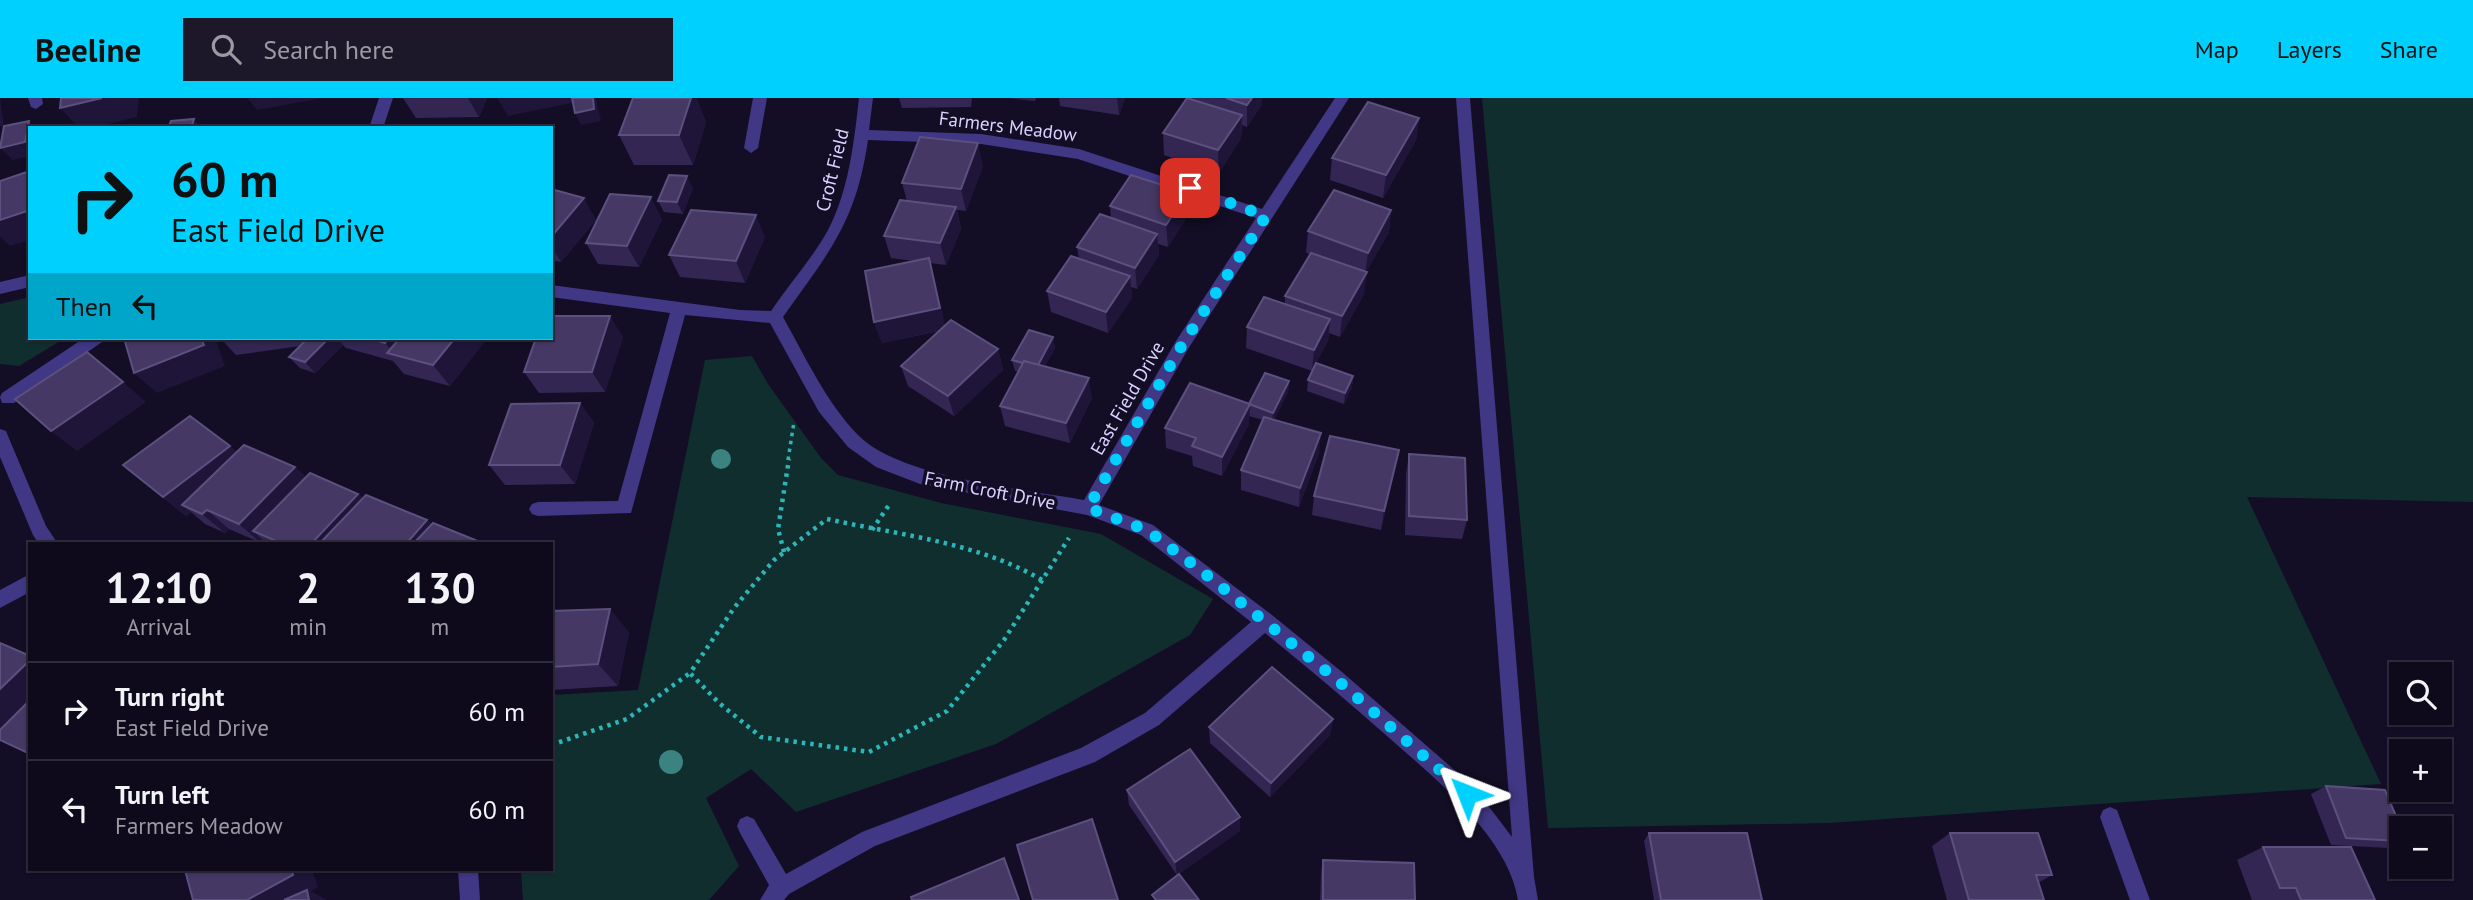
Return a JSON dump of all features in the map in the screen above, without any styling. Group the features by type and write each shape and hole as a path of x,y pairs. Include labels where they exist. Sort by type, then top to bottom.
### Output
{"street":[{"path":"377,126 386,98"},
{"path":"751,148 760,98"},
{"name":"Croft Field","path":"775,317 834,233 844,211 861,135 866,98"},
{"name":"East Field Drive","path":"1088,508 1182,345 1342,98"},
{"path":"1463,98 1525,881"},
{"name":"Farmers Meadow","path":"861,135 981,139 1079,154 1266,216"},
{"path":"0,288 28,281"},
{"path":"553,290 679,309 775,317"},
{"path":"538,509 625,508 679,309"},
{"name":"Farm Croft Drive","path":"775,317 825,407 854,442 881,462 920,477 1088,508 1147,530 1265,621 1458,785 1490,822 1525,881 1528,900"},
{"path":"3,401 93,340"},
{"path":"0,436 40,530 48,542"},
{"path":"0,600 28,583"},
{"path":"747,826 776,893 869,839 1088,755 1152,719 1265,621"},
{"path":"2110,817 2140,900"},
{"path":"468,871 470,900"}],"path":[{"path":"784,552 778,529 794,419 807,374"},
{"path":"690,673 719,703 761,737 869,752 947,711 1004,640 1088,508"},
{"path":"553,744 627,719 690,673 734,608 774,560 827,519 993,557 1025,567 1042,580"}],"green space":[{"path":"1482,98 2473,98 2473,502 2247,497 2381,784 1829,823 1548,828"},
{"path":"28,297 28,340 62,340 19,366 0,364 0,304"},
{"path":"752,356 768,384 821,458 838,475 941,503 1101,534 1213,599 1190,635 996,744 796,812 751,769 706,798 739,866 709,900 523,900 521,871 553,871 553,695 638,690 705,360"}],"building":[{"path":"61,98 102,98 60,108"},
{"path":"572,98 593,98 594,109 575,113"},
{"path":"633,98 691,98 679,135 619,135"},
{"path":"1187,98 1242,115 1218,150 1163,133"},
{"path":"1226,98 1252,98 1247,105"},
{"path":"1368,102 1419,118 1386,175 1332,158"},
{"path":"194,119 192,126 169,126 171,121"},
{"path":"29,121 25,142 0,148 4,126"},
{"path":"920,137 978,143 961,189 902,183"},
{"path":"28,172 28,211 0,220 0,181"},
{"path":"669,175 687,176 677,202 658,201"},
{"path":"1131,175 1187,193 1166,225 1110,206"},
{"path":"553,190 584,198 553,235"},
{"path":"1334,190 1391,210 1368,253 1308,231"},
{"path":"610,194 651,197 627,246 586,243"},
{"path":"900,200 956,207 940,243 884,236"},
{"path":"691,210 756,215 736,261 669,255"},
{"path":"1100,214 1157,234 1135,268 1077,247"},
{"path":"1311,253 1367,272 1342,316 1285,296"},
{"path":"1071,256 1130,276 1106,312 1047,291"},
{"path":"929,258 940,308 874,322 865,271"},
{"path":"1264,297 1330,319 1314,350 1247,327"},
{"path":"553,316 610,316 592,372 524,372 535,340 553,340"},
{"path":"951,320 998,349 948,396 901,366"},
{"path":"1029,330 1053,337 1038,365 1012,360"},
{"path":"125,340 202,340 204,345 134,373"},
{"path":"306,340 327,340 305,362 289,357"},
{"path":"398,340 453,340 433,365 387,353"},
{"path":"87,352 123,382 51,431 15,399"},
{"path":"1024,361 1089,378 1066,423 1000,406"},
{"path":"1316,363 1353,376 1345,393 1308,380"},
{"path":"1265,373 1289,381 1273,413 1249,404"},
{"path":"1190,383 1250,404 1222,457 1192,446 1196,438 1165,428"},
{"path":"580,403 560,465 489,465 511,404"},
{"path":"190,416 230,446 163,497 123,465"},
{"path":"1264,417 1321,433 1300,488 1241,470"},
{"path":"1330,436 1399,450 1384,511 1314,496"},
{"path":"244,445 295,467 239,524 207,510 202,514 182,505"},
{"path":"1409,454 1465,458 1467,520 1409,516"},
{"path":"310,473 358,494 313,542 278,542 253,531"},
{"path":"366,495 427,520 408,542 321,542"},
{"path":"433,523 480,542 415,542"},
{"path":"610,609 598,664 553,667 553,611"},
{"path":"0,643 28,655 28,662 0,689"},
{"path":"1272,667 1333,719 1271,783 1209,727"},
{"path":"28,702 28,753 0,740 0,730"},
{"path":"1190,749 1240,817 1175,862 1127,790"},
{"path":"2326,786 2385,790 2396,816 2389,816 2389,840 2346,838"},
{"path":"1092,819 1118,900 1033,900 1017,845"},
{"path":"1649,833 1747,833 1762,900 1661,900"},
{"path":"1950,833 2038,833 2052,875 2036,875 2044,900 1969,900"},
{"path":"2263,847 2351,847 2375,900 2301,900 2296,888 2280,888"},
{"path":"1004,858 1019,900 912,900 911,897"},
{"path":"1323,860 1414,863 1415,900 1323,900"},
{"path":"185,871 292,871 293,875 247,900 193,900"},
{"path":"1179,874 1199,900 1156,900 1152,895"},
{"path":"307,890 309,900 284,900"}],"route":[{"path":"1190,188 1266,216 1182,345 1088,508 1147,530 1199,569 1335,678 1467,794"}]}
